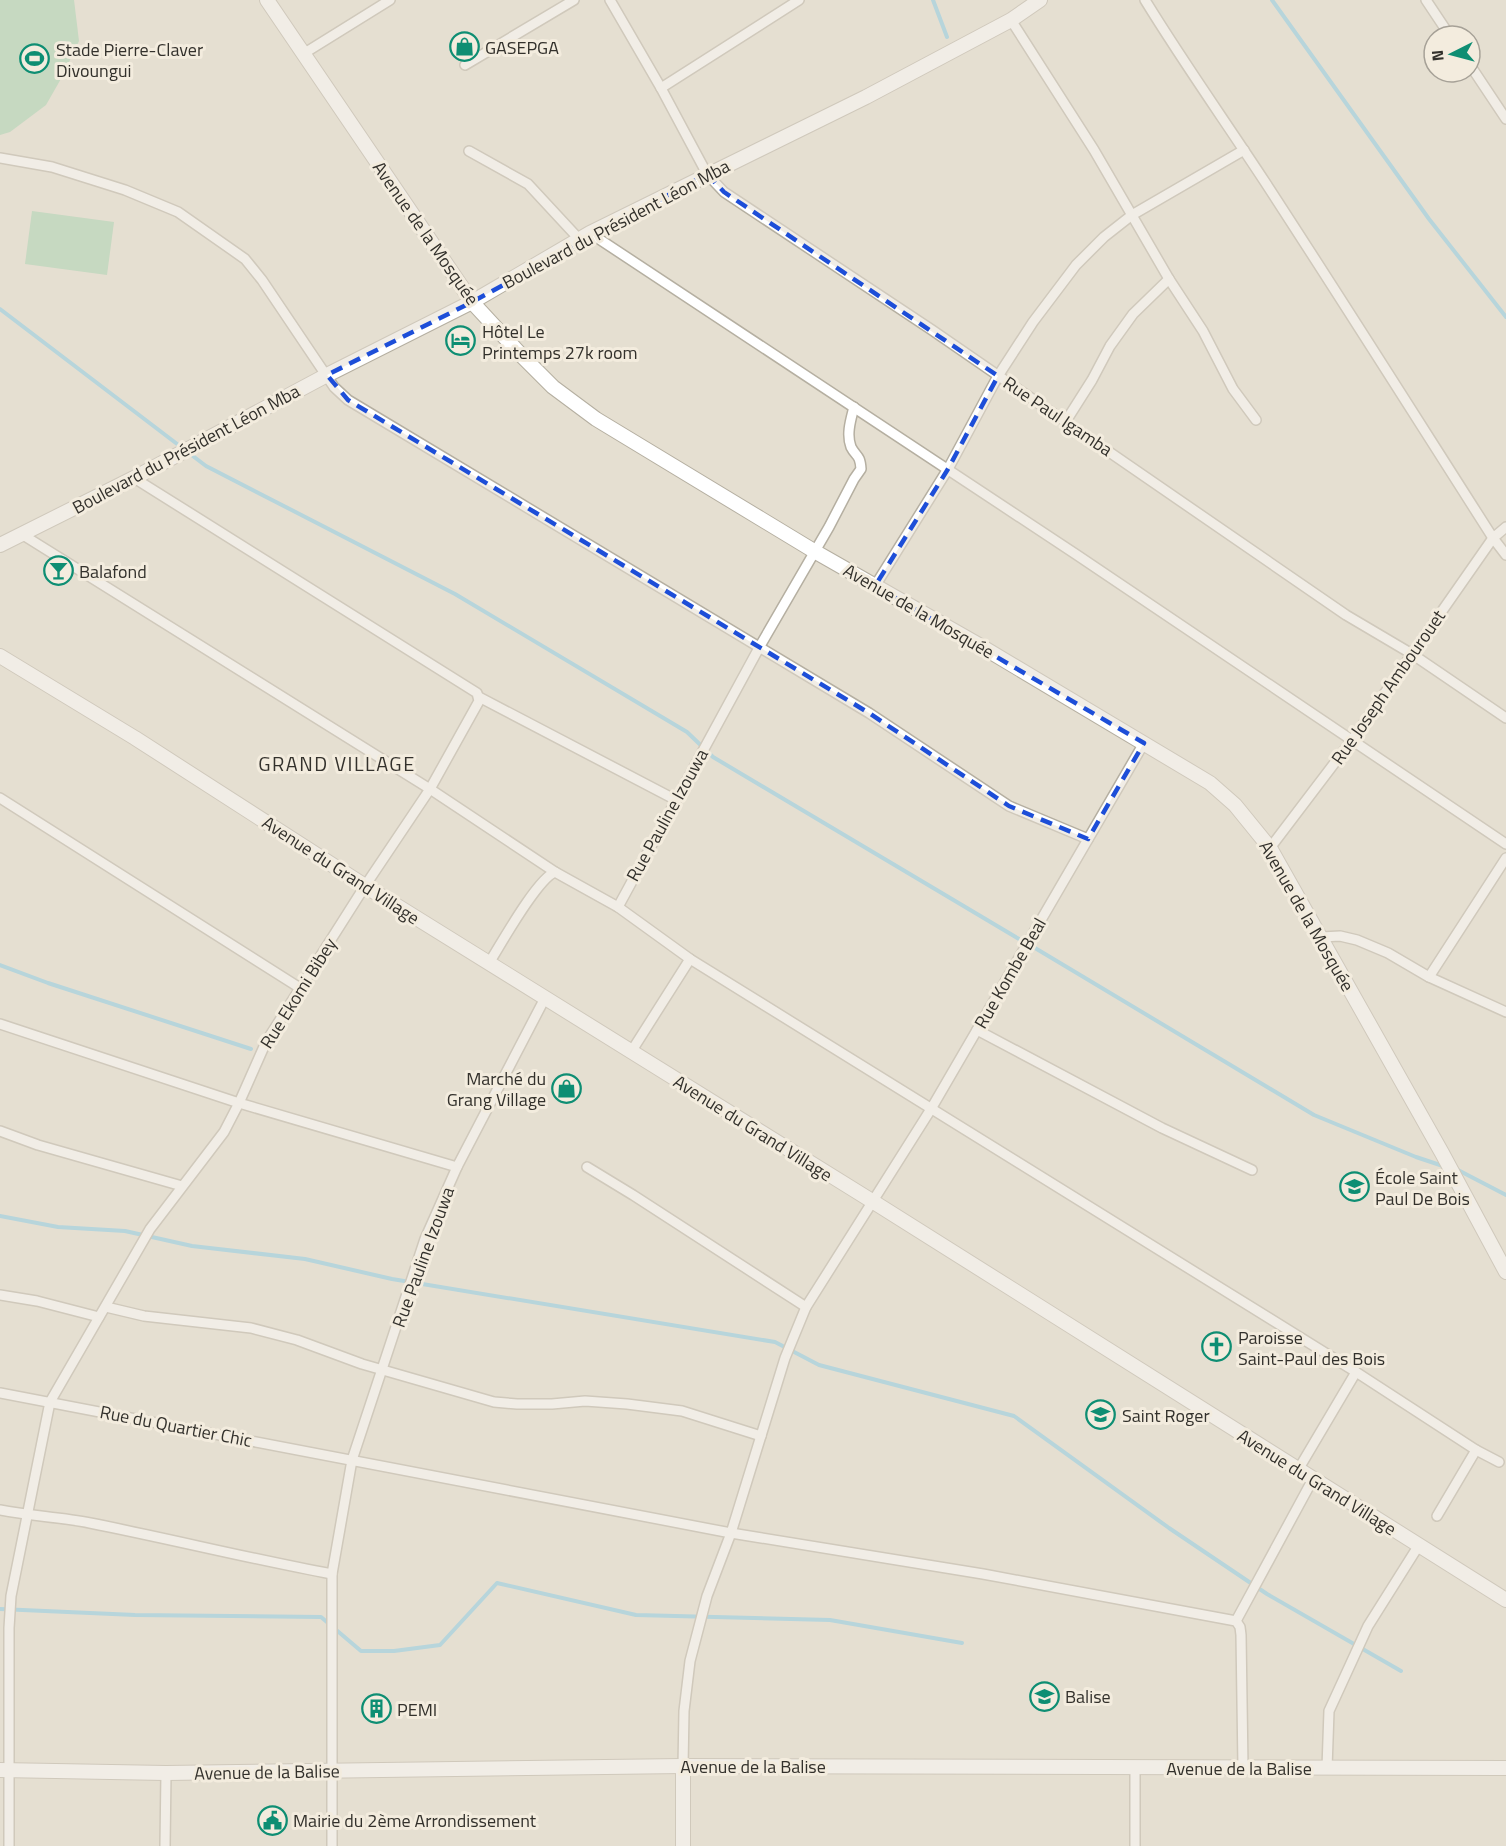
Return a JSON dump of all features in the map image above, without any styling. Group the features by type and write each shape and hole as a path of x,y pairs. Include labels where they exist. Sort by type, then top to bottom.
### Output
{"street":[{"name":"Avenue de la Mosquée","path":"267,0 472,302 553,387 596,418 814,551 989,651 1210,783 1235,805 1270,848 1322,937 1506,1272"},
{"path":"303,54 390,0"},
{"path":"465,64 574,0"},
{"name":"Rue Paul Igamba","path":"610,0 707,174 724,192 1066,422 1346,615 1412,654 1506,718"},
{"path":"661,88 799,0"},
{"name":"Boulevard du Président Léon Mba","path":"0,545 472,302 584,236 866,97 1011,20 1040,0"},
{"path":"1145,0 1506,555"},
{"path":"1426,0 1442,24"},
{"path":"1011,20 1094,150 1169,279 1203,331 1233,389 1256,420"},
{"path":"1482,84 1506,119"},
{"path":"875,586 948,469 998,376 1033,322 1076,265 1104,237 1132,215 1244,150"},
{"path":"469,152 528,184 584,236 854,407 1506,844"},
{"path":"0,158 52,167 125,190 178,212 245,259 262,280 334,387 348,400 760,646 784,663 869,713 1009,806 1088,839"},
{"path":"1066,422 1110,346 1132,314 1169,279"},
{"name":"Rue Pauline Izouwa","path":"618,907 760,646 861,469 860,458 851,447 849,434 854,407"},
{"path":"134,478 477,693 479,697 676,800"},
{"name":"Rue Joseph Ambourouet","path":"1270,848 1352,740 1493,538 1506,527"},
{"path":"22,535 430,789 555,872 618,907 690,959 1356,1372 1476,1450 1499,1462"},
{"name":"Avenue du Grand Village","path":"0,656 135,738 365,886 872,1201 1506,1600"},
{"name":"Rue Ekomi Bibey","path":"9,1846 4,1770 11,1596 50,1402 150,1229 224,1132 266,1042 430,789 477,707 479,697"},
{"name":"Rue Kombe Beal","path":"683,1766 687,1681 699,1624 731,1533 785,1358 806,1307 931,1109 1144,743"},
{"path":"0,798 300,988"},
{"path":"1429,977 1506,858"},
{"path":"489,963 537,887 548,875 555,872"},
{"path":"1322,937 1340,936 1388,953 1429,977 1506,1012"},
{"path":"631,1052 690,959"},
{"name":"Rue Pauline Izouwa","path":"332,1846 332,1574 352,1460 425,1239 457,1167 545,998"},
{"path":"0,1024 239,1103 457,1167"},
{"path":"976,1030 1162,1128 1252,1170"},
{"path":"0,1131 38,1145 182,1186"},
{"path":"587,1167 806,1307"},
{"path":"0,1295 37,1301 99,1317"},
{"path":"105,1308 144,1316 251,1328 297,1340 362,1364 494,1402 552,1404 585,1401 627,1404 682,1412 761,1436"},
{"path":"1298,1470 1356,1372"},
{"name":"Rue du Quartier Chic","path":"0,1393 731,1533 983,1575 1236,1621"},
{"path":"1437,1516 1476,1450"},
{"path":"1243,1767 1241,1635 1236,1621 1313,1479"},
{"path":"0,1510 27,1516 87,1522 271,1563 332,1574"},
{"path":"1327,1768 1329,1711 1368,1626 1419,1545"},
{"path":"683,1766 683,1846"},
{"name":"Avenue de la Balise","path":"4,1770 165,1773 683,1766 1506,1768"},
{"path":"1135,1768 1136,1846"},
{"path":"165,1773 165,1846"}],"highlighted area":[{"path":"707,174 724,192 998,376 948,469 875,586 1144,743 1088,839 1009,806 869,713 348,400 327,375 472,302"}],"green space":[{"name":"Stade Pierre-Claver Divoungui","path":"0,0 74,0 79,41 46,105 10,132 0,135"},
{"path":"32,211 114,222 107,275 25,264"}],"waterway":[{"path":"933,0 947,37"},
{"path":"1272,0 1429,219 1506,317"},
{"path":"0,309 206,466 455,594 687,732 713,757 1019,939"},
{"path":"1035,948 1314,1115 1443,1166"},
{"path":"0,965 48,983 251,1049"},
{"path":"1456,1169 1506,1195"},
{"path":"0,1216 58,1227 125,1231 192,1246 305,1259 392,1279 775,1342 819,1365 1014,1416 1169,1528 1267,1594 1401,1671"},
{"path":"0,1609 135,1615 321,1617 361,1651 394,1651 440,1645 497,1583 636,1615 830,1620 962,1643"}],"place":[{"name":"GASEPGA","path":"464,47"},
{"name":"Stade Pierre-Claver Divoungui","path":"35,59"},
{"name":"Hôtel Le Printemps 27k room","path":"461,341"},
{"name":"Balafond","path":"58,571"},
{"name":"Marché du Grang Village","path":"567,1088"},
{"name":"École Saint Paul De Bois","path":"1354,1187"},
{"name":"Paroisse Saint-Paul des Bois","path":"1217,1347"},
{"name":"Saint Roger","path":"1101,1415"},
{"name":"Balise","path":"1044,1696"},
{"name":"PEMI","path":"376,1709"},
{"name":"Mairie du 2ème Arrondissement","path":"272,1820"}],"district":[{"name":"GRAND VILLAGE","path":"337,763"}]}
